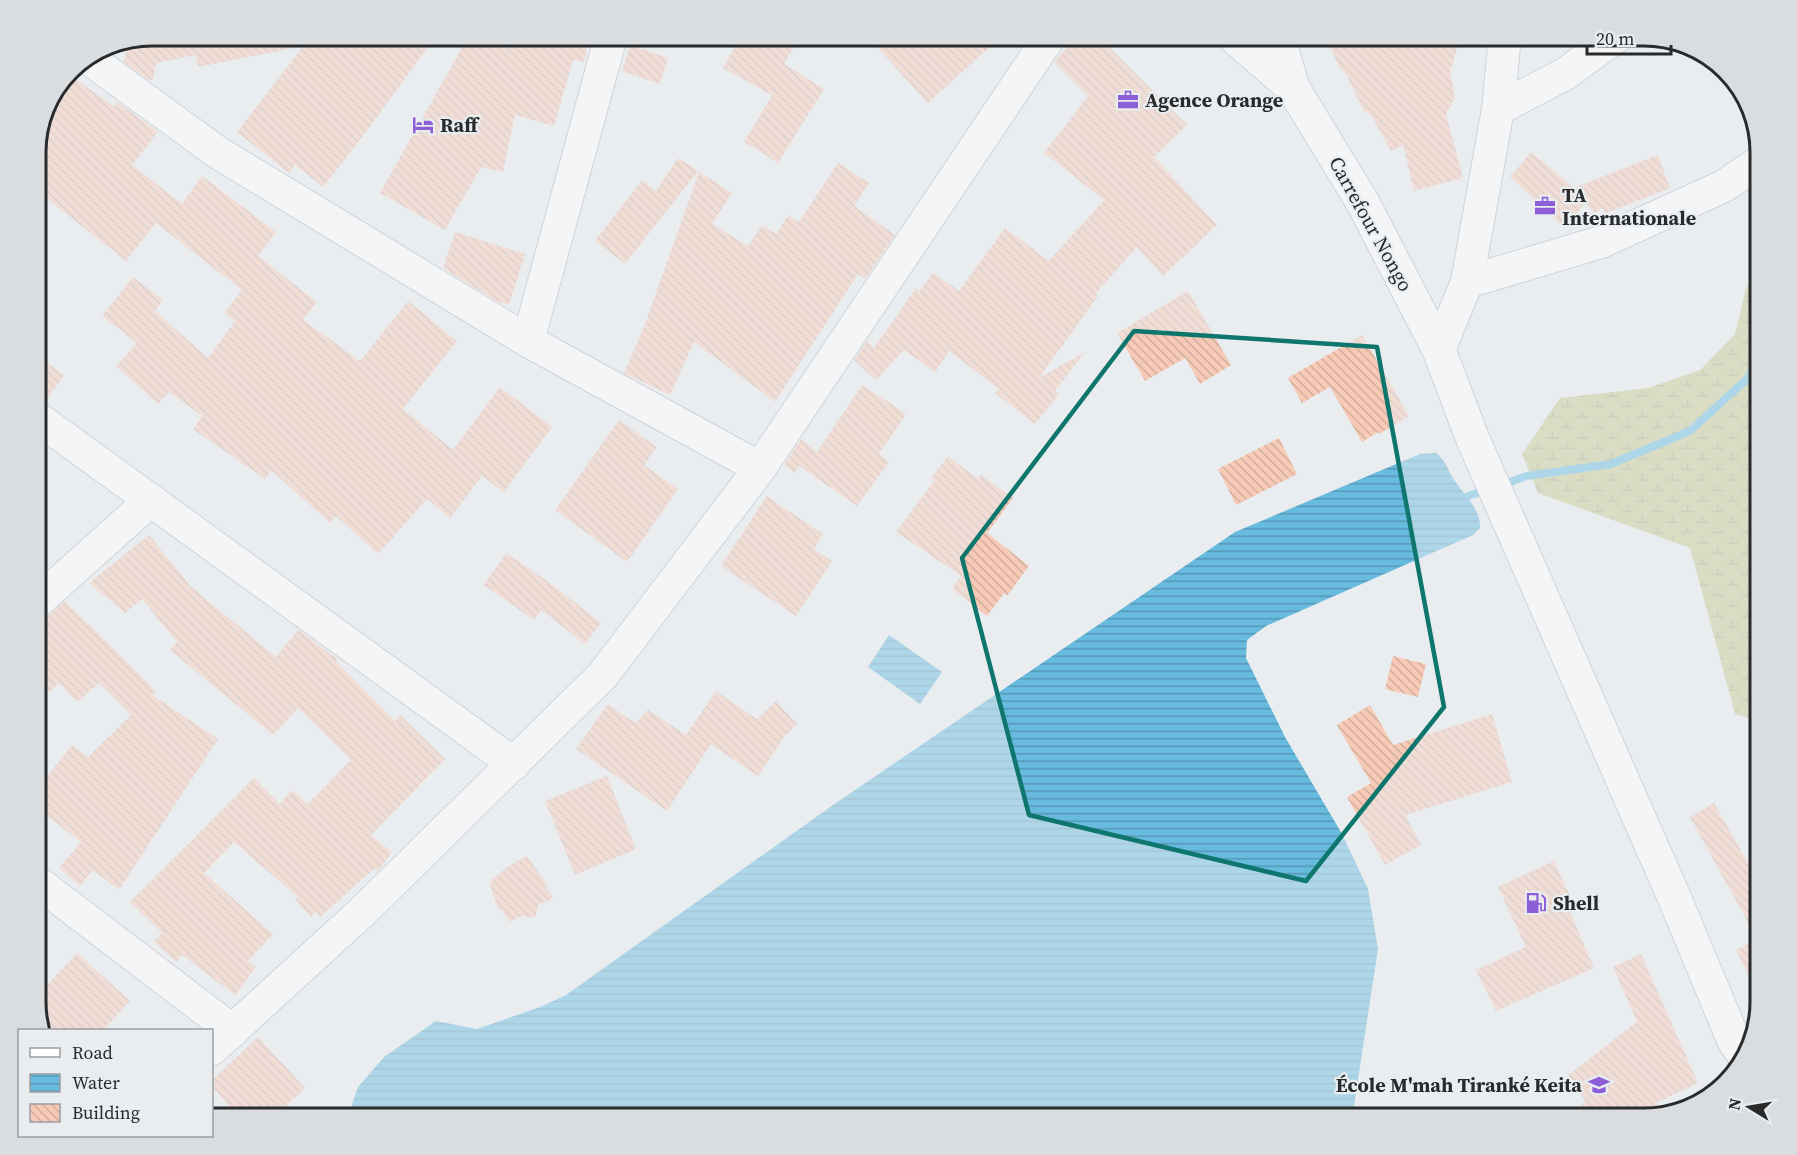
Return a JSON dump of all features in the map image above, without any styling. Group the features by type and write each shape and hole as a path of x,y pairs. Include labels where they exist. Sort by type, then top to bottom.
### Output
{"main road":[{"name":"Carrefour Nongo","path":"1245,46 1293,88 1363,203 1439,350 1472,437 1674,897 1734,1041 1740,1049"},
{"path":"1281,46 1293,88"}],"street":[{"path":"528,341 608,46"},
{"path":"222,1040 362,912 603,675 760,468 1043,46"},
{"path":"1439,350 1467,282 1498,109 1504,46"},
{"path":"1498,109 1565,74 1603,46"},
{"path":"95,63 217,152 528,341 760,468"},
{"path":"1467,282 1601,242 1724,186 1750,168"},
{"path":"47,425 514,764"},
{"path":"47,593 151,500"},
{"path":"47,890 209,1029"}],"highlighted area":[{"path":"1134,331 1377,347 1444,707 1306,881 1029,815 962,558"}],"green space":[{"path":"1750,285 1750,718 1735,714 1690,548 1538,493 1522,454 1560,398 1648,388 1700,370 1735,334 1746,288"}],"water":[{"path":"1436,453 1445,463 1452,477 1472,503 1480,521 1480,528 1473,535 1266,626 1247,640 1246,658 1285,737 1342,834 1368,889 1378,949 1354,1108 351,1108 358,1087 384,1057 436,1021 477,1029 540,1007 566,995 833,805 1235,532 1420,454"},
{"path":"889,635 942,672 920,704 868,667"}],"building":[{"path":"303,46 429,46 323,187 295,165 289,173 237,132"},
{"path":"463,46 498,46 511,49 512,46 588,46 584,62 573,60 554,126 515,115 503,172 481,167 445,230 380,193"},
{"path":"630,46 668,58 660,84 622,71"},
{"path":"735,46 794,46 784,64 824,89 778,163 744,142 772,95 723,68"},
{"path":"876,46 991,46 928,103"},
{"path":"1069,46 1108,46 1187,125 1154,157 1217,225 1163,276 1137,247 1095,294 1098,296 1039,378 1085,352 1055,391 1059,394 1035,424 995,393 999,389 949,351 935,372 904,350 876,380 854,360 867,341 874,348 916,288 920,291 933,273 959,291 1005,228 1049,261 1104,200 1044,153 1088,96 1054,62"},
{"path":"1330,46 1458,46 1450,72 1455,98 1446,114 1463,178 1414,191 1403,145 1391,151 1371,115 1364,112 1346,74 1340,69"},
{"path":"139,47 299,47 198,67 196,55 156,63 153,80 147,79 124,62 127,50"},
{"path":"76,80 115,107 116,101 158,132 132,165 182,204 202,176 276,232 258,256 317,302 303,320 360,361 408,301 457,341 403,409 453,450 500,387 552,427 504,492 482,476 450,518 427,499 378,554 336,516 330,523 271,470 265,479 193,429 202,416 169,392 158,404 116,366 137,343 102,316 133,277 163,300 155,311 208,358 235,321 224,313 242,290 156,223 126,261 47,199 47,139 50,125 57,106"},
{"path":"1531,152 1574,188 1658,155 1670,188 1606,213 1602,208 1594,213 1585,203 1565,228 1510,177"},
{"path":"678,158 698,171 625,264 595,241 642,180 656,191"},
{"path":"838,163 869,183 854,206 895,235 865,279 858,274 775,402 694,342 670,395 624,373 644,327 699,172 732,193 712,224 748,246 762,225 776,234 788,215 799,222"},
{"path":"455,232 525,254 509,305 498,302 443,268"},
{"path":"1188,291 1231,365 1200,384 1185,358 1145,381 1117,333"},
{"path":"1362,335 1409,416 1362,442 1330,387 1302,403 1288,378"},
{"path":"47,363 64,375 47,399"},
{"path":"862,385 906,414 879,454 889,462 857,506 799,466 794,473 784,465 801,439 817,452"},
{"path":"619,420 657,447 644,465 678,489 627,562 555,510"},
{"path":"1279,438 1297,474 1236,505 1218,469"},
{"path":"948,456 978,479 981,475 1013,498 987,533 1029,566 1007,596 1004,593 987,616 952,589 961,576 896,532 934,481 931,478"},
{"path":"767,496 823,534 814,549 832,561 796,616 721,566"},
{"path":"149,535 191,587 276,657 298,630 337,659 336,661 395,721 400,715 445,759 371,835 392,852 378,871 374,869 320,917 316,912 311,917 295,899 298,897 234,842 204,873 273,934 248,961 256,967 235,995 182,955 176,962 154,942 162,933 130,902 254,778 280,804 292,790 308,804 351,760 298,708 273,735 170,650 177,642 142,599 125,613 89,583"},
{"path":"506,553 550,583 601,623 585,644 541,610 534,620 484,585"},
{"path":"65,601 156,691 152,695 218,739 119,890 93,870 80,886 59,868 81,842 47,816 47,777 72,745 88,757 131,715 99,683 77,702 59,683 49,692 47,690 48,616"},
{"path":"1393,656 1426,664 1418,697 1385,689"},
{"path":"716,691 757,719 776,701 797,724 784,737 758,776 711,744 667,811 576,749 608,704 635,723 648,710 686,735"},
{"path":"1370,705 1393,745 1492,714 1512,782 1405,815 1421,845 1385,865 1347,797 1371,783 1337,725"},
{"path":"607,776 636,849 575,875 545,801"},
{"path":"1714,803 1750,867 1750,926 1690,817"},
{"path":"527,856 554,898 538,905 535,918 522,916 509,922 501,909 498,909 489,882 509,866"},
{"path":"1554,861 1572,900 1566,903 1594,968 1496,1011 1476,970 1526,947 1498,887"},
{"path":"1750,943 1750,979 1736,950"},
{"path":"77,953 130,1001 104,1029 50,1029 47,985"},
{"path":"1641,954 1698,1083 1656,1103 1660,1108 1578,1108 1586,1101 1567,1076 1637,1022 1613,967"},
{"path":"258,1037 305,1088 284,1108 231,1108 213,1088 213,1079"}],"waterway":[{"path":"1501,485 1527,476 1611,464 1690,431 1750,374"},
{"path":"1468,496 1489,489"}],"place":[{"name":"Agence Orange","path":"1128,100"},
{"name":"Raff","path":"423,125"},
{"name":"TA Internationale","path":"1545,206"},
{"name":"Shell","path":"1536,903"},
{"name":"École M'mah Tiranké Keita","path":"1599,1085"}]}
